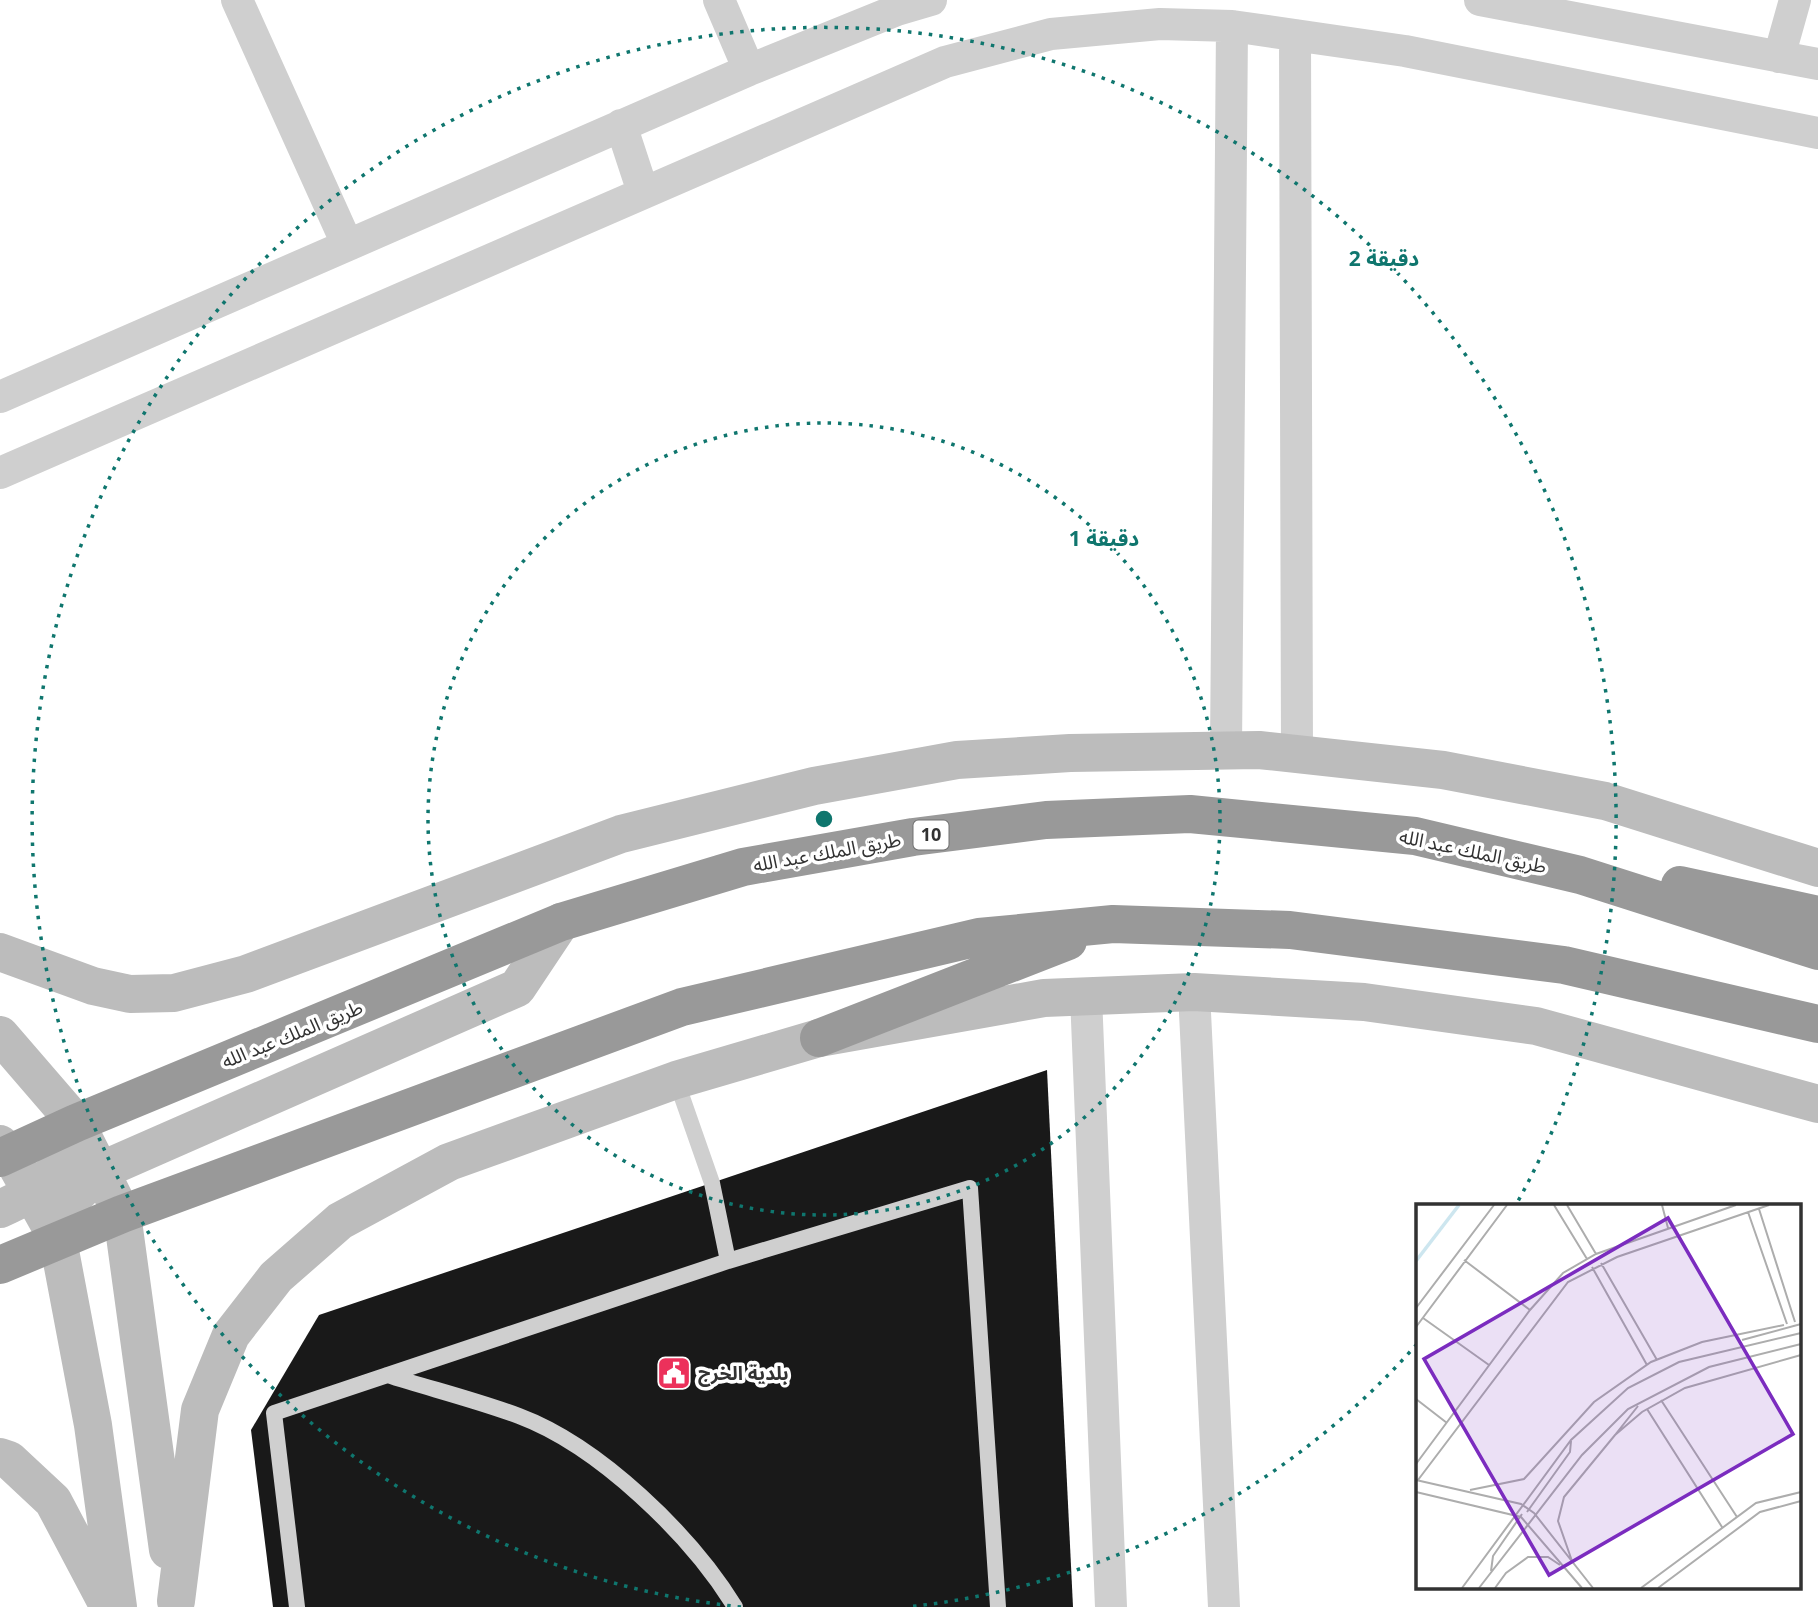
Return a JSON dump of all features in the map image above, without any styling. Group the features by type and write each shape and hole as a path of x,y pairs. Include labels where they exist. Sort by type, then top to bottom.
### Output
{"highway":[{"name":"طريق الملك عبد الله","path":"76,1123 561,922 743,867 913,837 1046,820 1190,814 1415,836 1580,875 1818,951"},
{"path":"1415,836 1770,902 1818,915"},
{"path":"819,1038 1113,924"},
{"path":"0,1265 122,1214 682,1007 803,976 979,937 1113,924 1290,930 1563,965 1818,1024"},
{"name":"10","path":"3,1152 76,1123"}],"main road":[{"path":"0,952 93,986 130,994 174,993 246,974 621,834 814,786 957,760 1070,753 1226,750 1297,754 1443,770 1605,801 1818,868"},
{"path":"118,1607 93,1425 58,1240 64,1208 100,1171 517,988 561,922"},
{"path":"176,1604 200,1410 231,1335 276,1277 340,1221 449,1161 676,1080 819,1038 1044,998 1194,992 1364,1002 1536,1027 1818,1104"},
{"path":"0,1035 76,1123 122,1214 176,1604"},
{"path":"17,1202 60,1165 76,1123"},
{"path":"3,1152 17,1202 58,1240"},
{"path":"0,1457 9,1460 53,1501 108,1607"}],"street":[{"path":"237,0 347,244"},
{"path":"719,0 749,70"},
{"path":"0,397 749,70 897,10 930,0"},
{"path":"1480,0 1818,64"},
{"path":"1779,57 1795,0"},
{"path":"0,473 945,62 1000,45 1051,34 1160,24 1232,26 1405,51 1818,133"},
{"path":"1226,750 1232,26"},
{"path":"1295,35 1297,754"},
{"path":"621,125 643,192"},
{"path":"1194,992 1224,1607"},
{"path":"1086,996 1111,1607"}],"lane":[{"path":"676,1080 712,1183 728,1261"},
{"path":"297,1607 274,1413 728,1261 970,1188 998,1607"},
{"path":"387,1375 521,1417 597,1459 664,1518 735,1607"}],"building":[{"name":"بلدية الخرج","path":"1047,1070 1073,1607 273,1607 251,1430 319,1315"}],"place":[{"name":"بلدية الخرج","path":"674,1373"}]}
